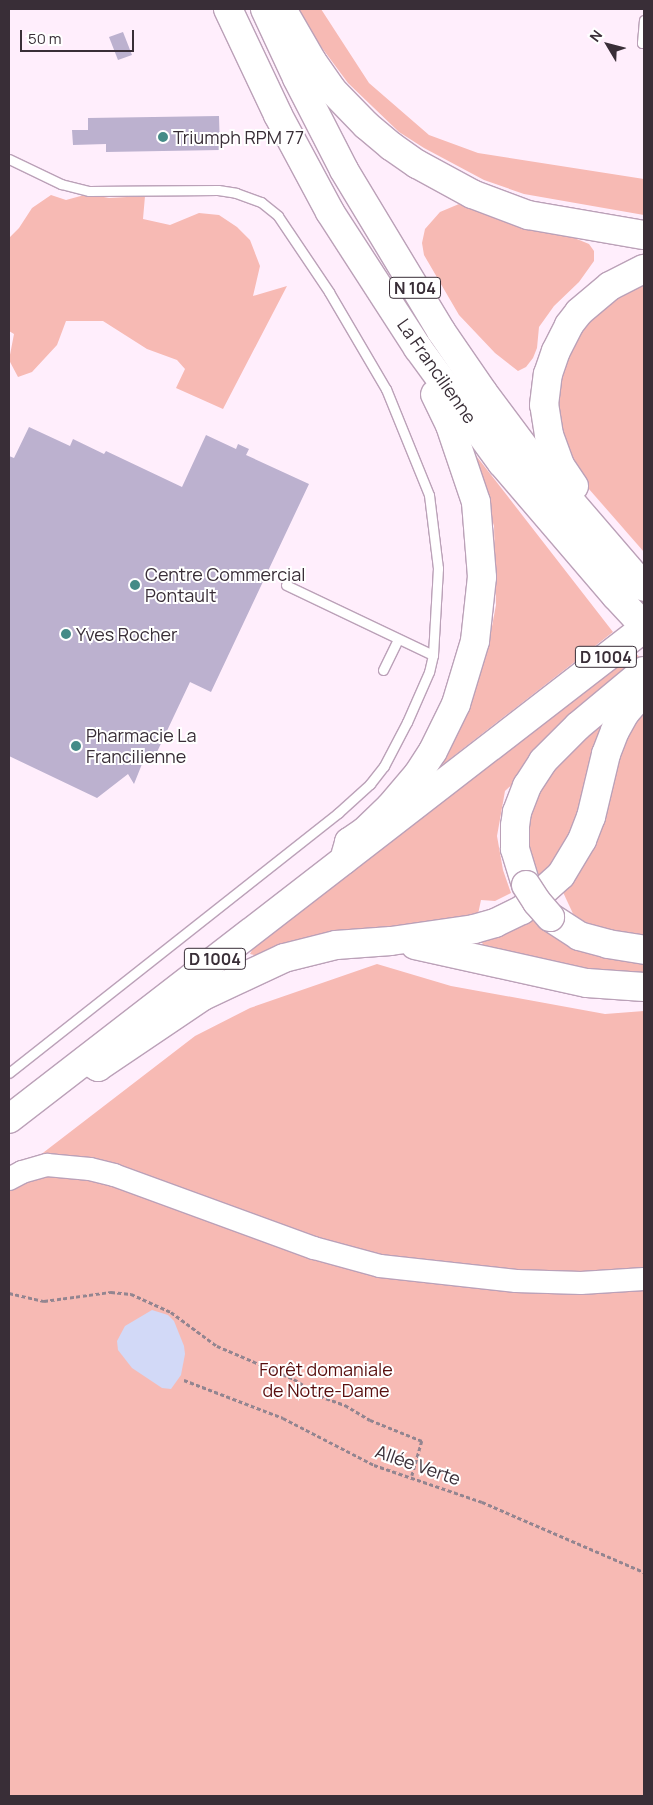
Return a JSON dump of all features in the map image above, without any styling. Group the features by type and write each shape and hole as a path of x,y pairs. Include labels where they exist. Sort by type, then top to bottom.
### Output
{"main road":[{"name":"La Francilienne","path":"228,9 278,115 330,212 424,356 496,455 644,627"},
{"name":"La Francilienne","path":"265,9 296,78 344,170 441,331 527,451 641,584"},
{"path":"282,9 312,61 332,90 391,146 417,164 472,194 528,215 644,236"},
{"path":"605,542 554,452 548,435 544,405 546,388 556,351 578,312 610,286 644,269"},
{"path":"344,860 349,842 364,832 400,795 433,751 446,728 470,662 479,613 482,576 476,502 464,463 450,425 432,389 389,322 374,279"},
{"name":"D 1004","path":"9,1119 644,627"},
{"path":"644,671 578,726 543,760 527,786 515,826 515,849 526,885 550,917 579,936 608,944 644,950"},
{"path":"86,1060 98,1067 203,996 284,958 336,945 391,941 474,929 495,923 522,910 549,888 561,875 587,829 606,754 615,731 626,713 644,691"},
{"path":"391,941 472,956 587,983 644,986"}],"street":[{"path":"9,1179 22,1172 47,1165 90,1168 114,1174 314,1248 380,1266 516,1281 581,1283 644,1280"}],"lane":[{"path":"644,20 642,43 644,44"},
{"path":"9,159 61,184 89,191 218,190 236,193 261,202 278,216 329,292 386,389 429,495 438,568 433,655 423,689 377,776 357,798 9,1073"},
{"path":"286,586 433,655"},
{"path":"383,670 398,638"}],"path":[{"path":"9,1293 44,1301 111,1292 131,1294 171,1312 216,1346 294,1379 320,1396 345,1405 370,1420 422,1440 412,1476"},
{"name":"Allée Verte","path":"184,1380 283,1418 374,1465 412,1476 482,1502 644,1572"}],"green space":[{"path":"296,9 321,9 369,83 429,135 478,153 644,179 644,215 524,194 484,180 424,148 399,132 348,83 302,21"},
{"path":"88,194 109,198 145,196 143,219 170,225 199,213 219,215 237,227 250,240 260,266 253,296 287,286 223,409 176,388 185,369 177,360 147,349 103,321 66,321 57,345 32,372 18,377 9,360 14,334 9,331 9,238 19,228 32,208 51,195 66,200"},
{"path":"459,204 572,237 589,244 594,251 594,261 579,282 554,306 539,327 537,348 533,358 526,367 518,371 495,353 459,315 424,255 422,243 425,229 440,212"},
{"path":"644,279 644,552 568,465 555,403 561,360 590,311"},
{"path":"467,444 613,632 433,772 470,700 487,653 496,605 494,526"},
{"path":"631,648 644,662 505,791 497,836 503,870 511,893 495,901 481,900 477,919 376,928 319,938 262,957 250,954 257,941"},
{"path":"643,677 583,812 544,881 534,879 524,849 531,791"},
{"path":"644,705 644,939 625,937 575,918 562,890 619,746"},
{"path":"528,913 644,956 644,977 563,969 484,947 480,938"},
{"name":"Forêt domaniale de Notre-Dame","path":"377,964 451,986 605,1014 644,1011 644,1796 9,1796 9,1179 195,1036 250,1008"}],"water":[{"path":"152,1310 168,1315 174,1321 184,1346 185,1354 181,1375 171,1389 162,1388 132,1368 118,1350 117,1341 125,1326"}],"building":[{"path":"123,32 132,55 118,60 109,37"},
{"name":"Triumph RPM 77","path":"219,116 220,150 106,152 106,144 73,145 72,130 88,130 88,118"},
{"name":"Centre Commercial Pontault","path":"29,427 70,446 73,439 104,454 106,451 182,487 206,435 236,449 238,444 249,449 246,455 309,484 211,692 190,682 157,752 142,764 134,784 128,774 97,798 9,756 9,456 14,458"}],"place":[{"name":"Triumph RPM 77","path":"163,137"},
{"name":"Centre Commercial Pontault","path":"135,585"},
{"name":"Yves Rocher","path":"66,634"},
{"name":"Pharmacie La Francilienne","path":"76,746"}]}
